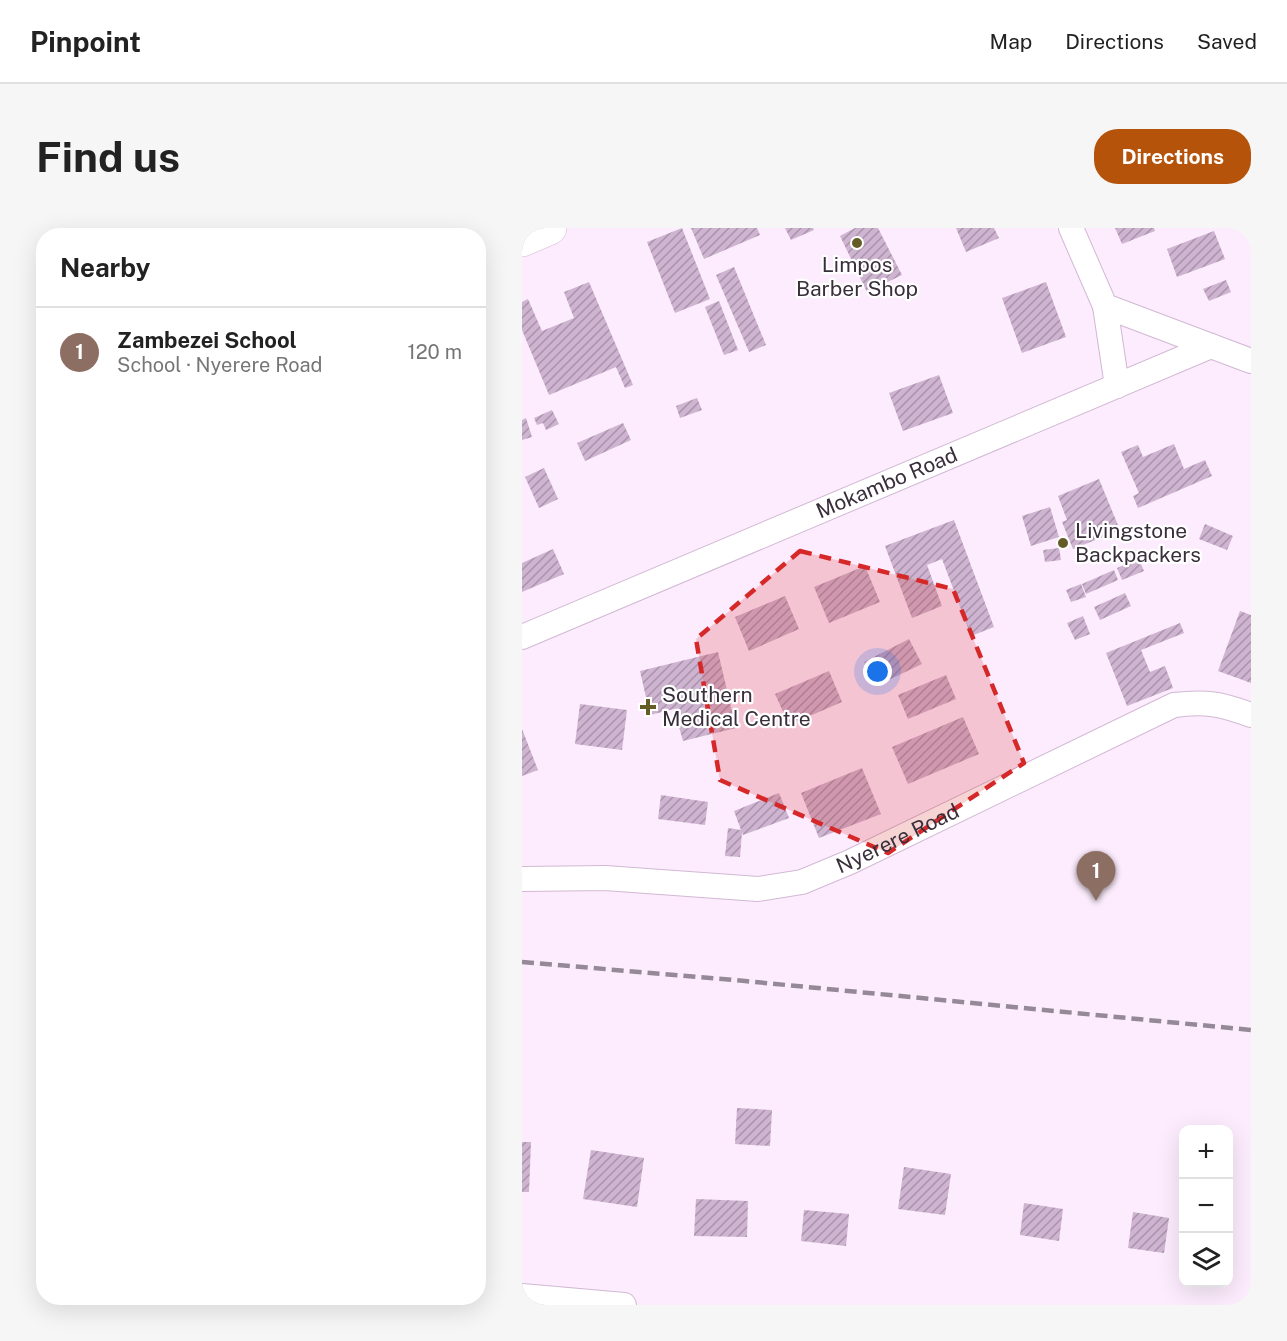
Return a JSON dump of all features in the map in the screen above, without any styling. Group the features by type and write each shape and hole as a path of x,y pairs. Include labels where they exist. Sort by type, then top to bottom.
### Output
{"highway":[{"path":"522,240 550,228"}],"street":[{"path":"1071,228 1105,306 1117,386"},
{"path":"1105,306 1251,361"},
{"name":"Mokambo Road","path":"522,637 1211,346"},
{"name":"Nyerere Road","path":"522,879 605,879 758,890 802,882 850,862 1174,705 1200,702 1226,706 1251,715"},
{"path":"522,1296 624,1305"}],"highlighted area":[{"path":"800,551 953,589 1024,763 888,853 720,780 696,639"}],"building":[{"path":"682,228 710,299 675,313 647,242"},
{"path":"691,228 757,228 760,235 704,259"},
{"path":"785,228 813,228 814,230 791,240"},
{"path":"855,228 878,228 902,275 867,292 840,236"},
{"path":"956,228 994,228 999,238 966,252"},
{"path":"1115,228 1154,228 1155,231 1122,244"},
{"path":"1214,231 1225,259 1177,277 1167,249"},
{"path":"734,267 766,345 749,352 716,275"},
{"path":"1226,280 1231,292 1209,301 1203,289"},
{"path":"589,282 633,385 625,388 616,367 549,395 522,330 522,302 528,299 542,331 574,318 564,292"},
{"path":"1046,282 1066,337 1022,353 1002,298"},
{"path":"719,301 738,350 724,355 705,307"},
{"path":"939,375 953,413 903,431 889,393"},
{"path":"697,398 702,410 680,418 676,406"},
{"path":"552,410 559,424 546,430 543,423 537,425 534,418"},
{"path":"526,418 532,437 522,440 522,420"},
{"path":"623,423 631,440 585,461 577,443"},
{"path":"1174,444 1184,469 1205,460 1212,476 1138,508 1133,496 1139,493 1121,452 1138,445 1143,457"},
{"path":"544,468 558,499 539,508 525,477"},
{"path":"1099,479 1120,530 1073,549 1062,522 1067,520 1058,496"},
{"path":"1050,507 1059,537 1031,546 1022,516"},
{"path":"954,520 994,627 971,636 942,559 927,565 942,606 912,618 885,546"},
{"path":"1205,524 1233,536 1227,550 1199,539"},
{"path":"1059,548 1061,560 1045,562 1043,550"},
{"path":"553,549 564,574 522,592 522,563"},
{"path":"1139,559 1144,571 1122,580 1117,568"},
{"path":"865,566 880,602 829,623 814,587"},
{"path":"1114,570 1118,580 1086,594 1082,584"},
{"path":"1081,584 1086,597 1071,602 1066,590"},
{"path":"1125,593 1131,606 1100,620 1094,607"},
{"path":"785,596 799,629 749,651 735,617"},
{"path":"1240,611 1251,615 1251,683 1218,671"},
{"path":"1083,616 1090,634 1075,640 1067,623"},
{"path":"1180,623 1184,633 1141,650 1150,672 1165,666 1173,688 1127,706 1106,653"},
{"path":"909,639 922,664 876,686 864,662"},
{"path":"718,652 736,728 683,741 674,709 650,715 640,671"},
{"path":"829,671 842,702 789,725 775,694"},
{"path":"946,675 956,699 908,719 898,695"},
{"path":"580,704 627,710 622,750 575,744"},
{"path":"963,717 979,754 908,784 892,747"},
{"path":"522,729 538,770 522,776"},
{"path":"862,768 881,814 819,838 801,793"},
{"path":"779,793 789,818 743,835 742,832 740,857 725,856 728,828 741,830 734,811"},
{"path":"661,795 708,802 705,825 658,819"},
{"path":"737,1108 772,1110 770,1146 735,1144"},
{"path":"522,1142 531,1142 529,1192 522,1192"},
{"path":"591,1150 644,1158 637,1207 583,1199"},
{"path":"904,1167 951,1174 945,1215 898,1209"},
{"path":"696,1199 748,1201 747,1237 694,1236"},
{"path":"1024,1203 1063,1209 1059,1241 1020,1235"},
{"path":"804,1210 849,1214 846,1246 801,1241"},
{"path":"1133,1212 1169,1218 1164,1253 1128,1248"}],"railway":[{"path":"522,962 1251,1030"}],"place":[{"name":"Limpos Barber Shop","path":"857,243"},
{"name":"Livingstone Backpackers","path":"1063,543"},
{"name":"Southern Medical Centre","path":"648,707"},
{"name":"Zambezei School","path":"1096,901"}]}
